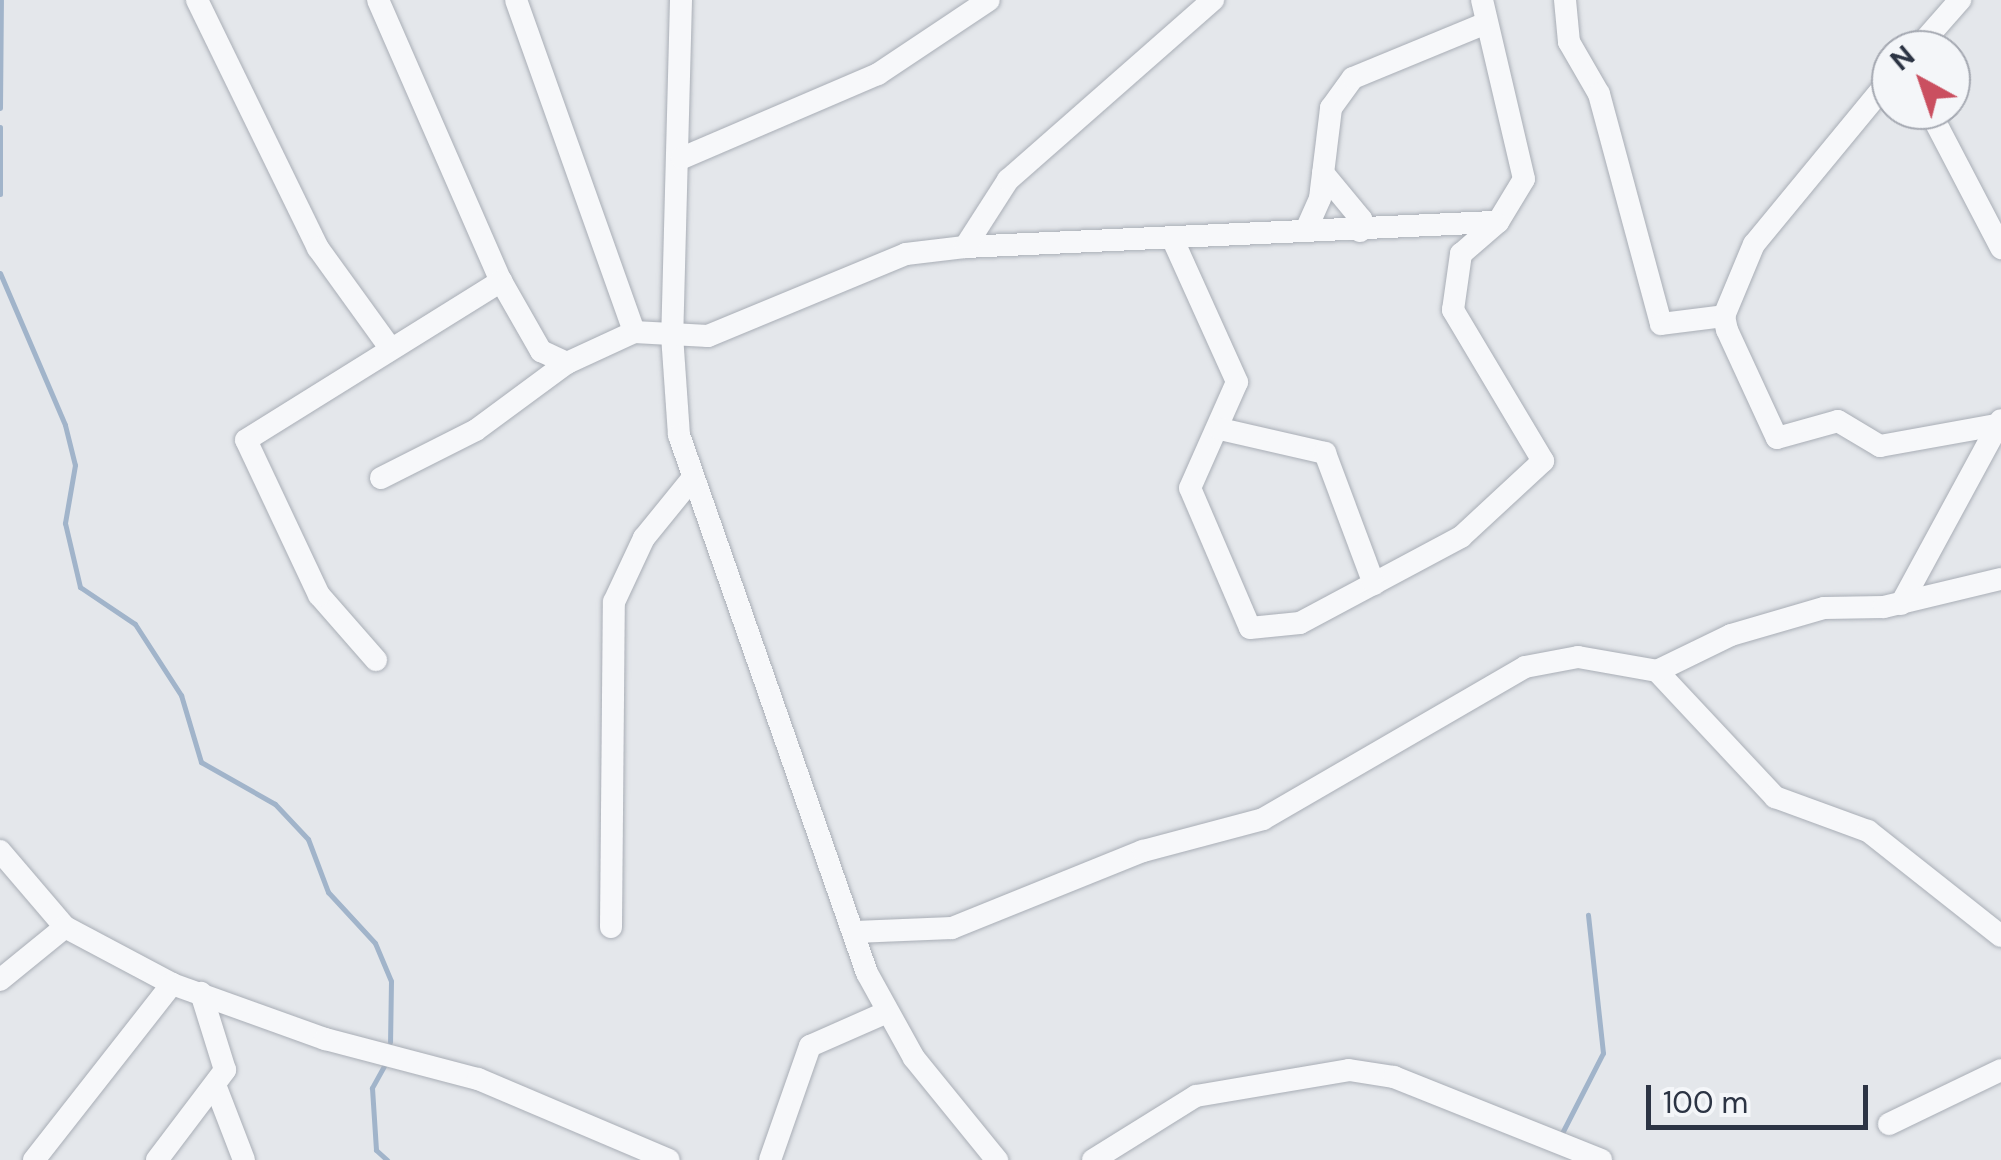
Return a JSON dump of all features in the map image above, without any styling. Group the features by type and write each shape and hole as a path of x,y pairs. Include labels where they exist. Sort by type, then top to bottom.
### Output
{"street":[{"path":"197,0 318,248 388,345"},
{"path":"378,0 501,281 541,351 567,363"},
{"path":"516,0 634,332"},
{"path":"681,0 682,158 672,335 692,479 887,1012 997,1160"},
{"path":"682,158 878,74 990,0"},
{"path":"965,246 1008,180 1213,0"},
{"path":"1173,240 1208,331 1233,366 1220,429 1190,488 1250,628 1300,622 1460,537 1543,461 1454,310 1461,254 1498,222 1524,179 1484,24 1482,0"},
{"path":"1565,0 1569,42 1604,110 1661,324 1724,316"},
{"path":"1934,30 1960,0"},
{"path":"1306,230 1323,173 1331,108 1353,78 1484,24"},
{"path":"1871,105 1821,174 1763,231 1724,316 1762,422 1777,438 1838,421 1880,446 1999,422"},
{"path":"1939,130 2001,248"},
{"path":"1323,173 1362,219 1360,231"},
{"path":"380,478 476,430 567,363 634,332 708,336 906,254 965,246 1173,240 1498,222"},
{"path":"376,660 319,596 246,440 388,345 501,281"},
{"path":"1901,604 1999,422"},
{"path":"1220,429 1325,452 1374,584"},
{"path":"611,927 614,602 644,538 692,479"},
{"path":"856,932 952,928 1143,850 1263,819 1525,667 1578,658 1658,671 1731,635 1824,608 1901,604 2001,580"},
{"path":"1658,671 1775,797 1868,831 2001,936"},
{"path":"0,851 65,927 172,984 325,1039 478,1079 662,1159"},
{"path":"0,980 65,927"},
{"path":"34,1160 172,984"},
{"path":"156,1160 217,1090 226,1070 202,992"},
{"path":"770,1160 810,1046 887,1012"},
{"path":"1092,1160 1219,1088 1349,1070 1394,1076 1602,1160"},
{"path":"1889,1124 2001,1070"},
{"path":"217,1090 244,1160"}],"waterway":[{"path":"0,108 1,0"},
{"path":"0,127 0,194"},
{"path":"0,273 65,425 75,465 65,523 80,587 135,624 181,695 201,762 275,804 308,839 328,892 375,943 391,981 390,1042"},
{"path":"1561,1135 1603,1053 1588,915"},
{"path":"384,1066 372,1088 376,1150 387,1160"}]}
